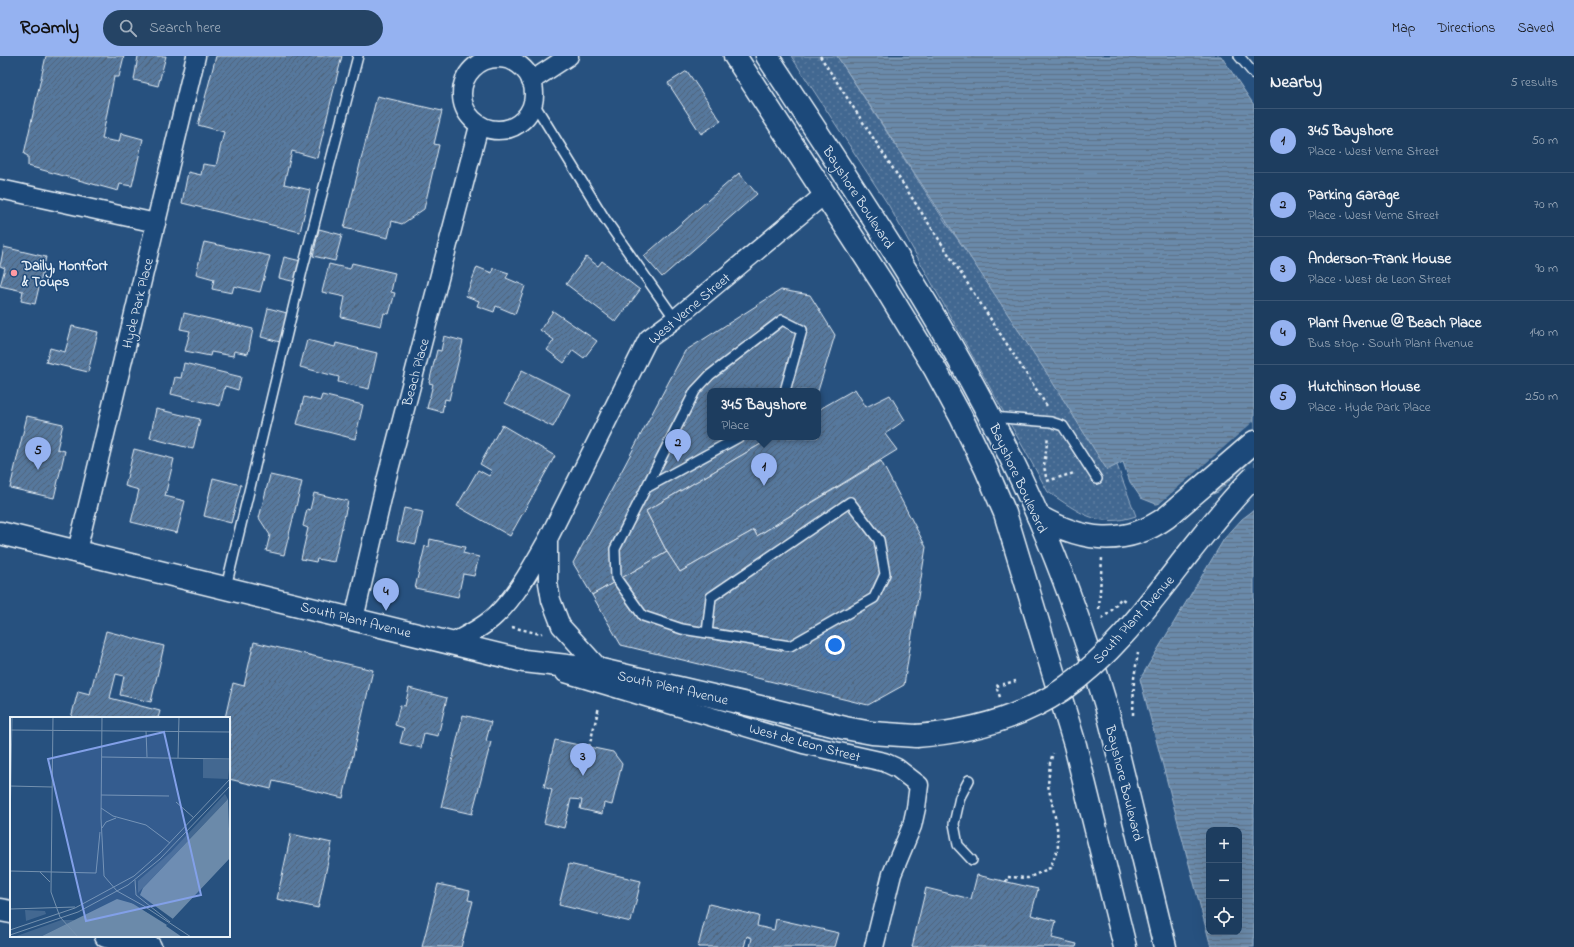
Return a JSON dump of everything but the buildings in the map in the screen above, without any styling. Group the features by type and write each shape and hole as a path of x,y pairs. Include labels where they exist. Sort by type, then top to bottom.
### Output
{"main road":[{"name":"Bayshore Boulevard","path":"735,56 825,194 935,369 961,417 1005,513 1075,745 1125,947"},
{"name":"Bayshore Boulevard","path":"767,56 848,178 921,294 956,353 990,417 1038,516 1084,635 1105,703 1165,947"},
{"path":"1038,516 1065,530 1092,536 1119,538 1146,530 1158,524 1183,505 1254,442"},
{"name":"South Plant Avenue","path":"0,533 452,642 524,661 601,670 872,734 916,736 954,732 995,722 1045,700 1074,681 1104,655 1120,638 1150,603 1224,510 1254,477"},
{"path":"0,910 10,912"},
{"path":"110,937 150,947"}],"street":[{"name":"Hyde Park Place","path":"77,551 196,56"},
{"path":"531,81 569,56"},
{"path":"497,57 517,64 525,71 531,81 533,91 532,104 522,120 513,127 502,130 490,130 480,126 470,118 464,107 462,95 464,83 469,73 477,65 487,60 497,57"},
{"name":"Beach Place","path":"354,619 386,481 480,126"},
{"path":"0,189 156,223"},
{"name":"West Verne Street","path":"452,642 471,634 496,615 517,590 548,539 648,339 675,319 825,194"},
{"name":"West Verne Street","path":"548,539 548,584 551,600 561,626 601,670"},
{"name":"West de Leon Street","path":"524,661 803,744 884,762 897,768 919,785 916,808 910,832 892,874 874,947"}],"lane":[{"path":"226,587 302,271 358,56"},
{"path":"1239,56 1254,74"},
{"path":"532,104 541,115 605,219 675,319"},
{"path":"706,632 711,597 850,502 879,540 885,574 874,598 790,646 706,632 682,628 644,616 616,578 615,548 695,391 710,375 782,320 802,330 786,388"},
{"path":"990,417 1051,422 1063,426 1097,479"},
{"path":"646,488 734,440"},
{"path":"969,780 960,797 954,824 958,846 972,860"}],"path":[{"path":"820,56 1049,408 1051,422 1044,466 1048,486"},
{"path":"1046,481 1090,468"},
{"path":"1102,555 1099,613 1101,620 1106,625"},
{"path":"1101,620 1113,609"},
{"path":"505,625 540,634 546,632"},
{"path":"1132,654 1137,659"},
{"path":"1006,697 1000,698 996,686 1016,681"},
{"path":"589,747 599,707"},
{"path":"1006,882 1007,876 1028,878 1050,868 1058,848 1057,826 1048,785 1050,763 1054,750"}],"shaded area":[{"path":"791,56 837,56 946,223 1114,457 1136,516 1122,520 1110,521 1099,519 1079,512 1048,492 889,206"},
{"path":"837,56 1221,56 1254,105 1254,477 1201,499 1156,504 1141,498 1130,482 1123,462 1107,470 1048,375"},
{"path":"1254,510 1254,947 1211,947 1208,935 1242,935 1242,827 1206,827 1206,928 1140,679 1224,539 1242,519"}],"pier":[{"path":"1254,421 1254,455 1204,500 1158,505"},
{"path":"1254,459 1254,479 1216,495 1233,478"}],"place":[{"name":"Daily, Montfort & Toups","path":"14,273"},
{"name":"Parking Garage","path":"678,462"},
{"name":"Hutchinson House","path":"38,470"},
{"name":"345 Bayshore","path":"764,486"},
{"name":"Plant Avenue @ Beach Place","path":"386,611"},
{"name":"Anderson-Frank House","path":"583,776"}]}
